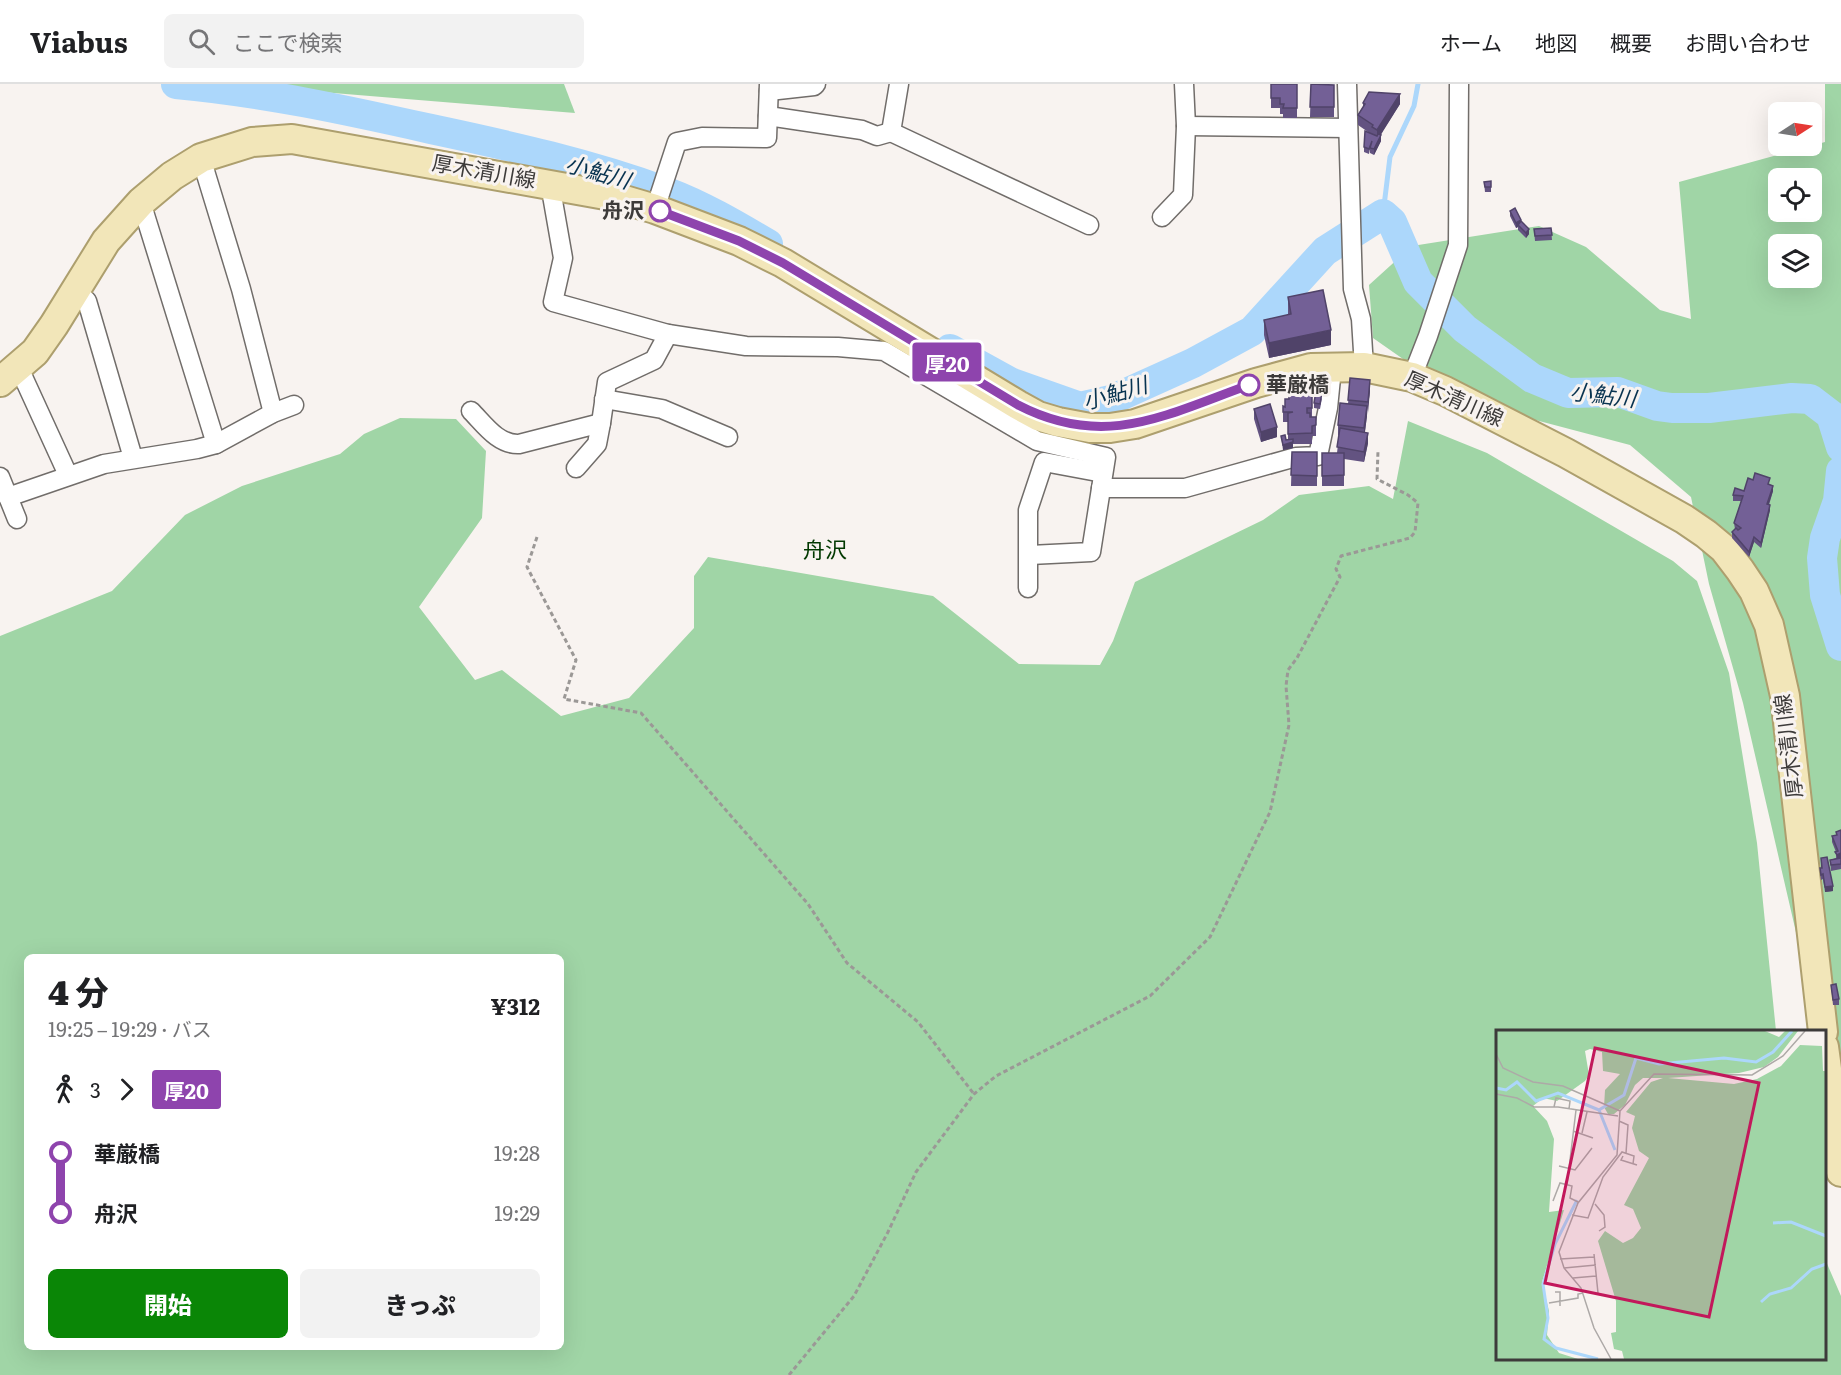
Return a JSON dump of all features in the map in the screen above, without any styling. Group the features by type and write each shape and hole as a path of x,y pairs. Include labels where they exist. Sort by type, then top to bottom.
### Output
{"main road":[{"name":"厚木清川線","path":"10,375 35,352 106,242 141,202 172,176 201,158 252,142 292,139 657,203 783,263 1012,414 1038,416 1090,428 1110,428 1135,424 1256,383 1311,368 1364,368 1412,377 1445,391 1566,453 1684,519 1724,549 1754,591 1769,625 1785,696 1822,1030"},
{"path":"1826,1062 1841,1172"}],"street":[{"path":"657,203 677,142 702,137 767,138 769,88 814,86 816,84"},
{"path":"891,132 898,84"},
{"path":"1162,217 1183,195 1186,126 1184,84"},
{"path":"1347,84 1353,289 1361,319 1364,368"},
{"path":"1412,377 1458,245 1459,84"},
{"path":"768,116 862,130 877,136 891,132 1089,225"},
{"path":"1186,126 1348,128"},
{"path":"201,158 241,289 273,412"},
{"path":"550,184 563,258 552,302 668,334 746,346 838,347 884,351 1012,414 1037,441 1106,457 1091,552 1030,555"},
{"path":"141,202 216,444"},
{"path":"76,291 87,301 133,458"},
{"path":"576,468 597,444 607,382 654,360 668,334"},
{"path":"1028,588 1030,555 1028,510 1044,462 1102,480 1185,488 1296,457 1318,456 1328,408 1332,368"},
{"path":"10,375 68,475"},
{"path":"604,399 662,409 728,437"},
{"path":"8,498 104,464 216,444 273,412 294,405"},
{"path":"471,411 501,441 510,445 601,423"},
{"path":"0,477 17,519"}],"path":[{"path":"789,1375 854,1296 916,1172 974,1094 996,1076 1150,996 1210,937 1270,812 1289,725 1286,686 1288,670 1297,658 1340,577 1336,569 1341,556 1410,538 1415,532 1418,503 1408,495 1377,479 1378,451"},
{"path":"537,537 527,567 576,660 564,699 641,713 808,904 847,963 918,1022 974,1094"}],"green space":[{"path":"275,84 564,84 575,113 309,91"},
{"path":"1825,84 1841,84 1841,1080 1798,941 1743,703 1709,584 1691,497 1630,445 1463,401 1373,338 1369,285 1412,246 1539,226 1586,247 1660,310 1691,319 1679,182 1774,156 1822,156 1822,143 1825,142"},
{"path":"400,418 456,419 486,451 482,518 419,607 475,680 502,670 561,716 629,698 694,628 694,576 708,557 933,596 1019,664 1100,665 1113,641 1135,582 1263,520 1299,495 1369,486 1393,499 1408,421 1487,453 1673,561 1697,581 1729,673 1757,843 1776,1030 1496,1030 1496,1360 1826,1360 1826,1261 1841,1296 1841,1375 0,1375 0,636 112,591 185,515 242,486 340,454 364,434"}],"building":[{"path":"1271,84 1297,84 1297,108 1283,108 1284,104 1280,104 1280,98 1271,98"},
{"path":"1311,84 1334,85 1334,107 1310,107"},
{"path":"1369,92 1400,94 1377,130 1358,115"},
{"path":"1365,131 1377,136 1381,135 1374,149 1370,148 1372,141 1369,149 1364,147"},
{"path":"1491,181 1491,187 1485,187 1484,182"},
{"path":"1515,208 1521,220 1516,223 1510,211"},
{"path":"1521,221 1529,229 1526,233 1518,225"},
{"path":"1551,228 1552,235 1535,236 1534,229"},
{"path":"1323,290 1331,330 1269,343 1264,320 1291,314 1288,297"},
{"path":"1350,378 1370,380 1368,402 1348,400"},
{"path":"1289,384 1306,384 1305,393 1312,393 1312,408 1307,408 1307,413 1310,413 1310,417 1316,417 1316,425 1312,426 1312,433 1288,434 1288,413 1293,412 1283,412 1283,406 1285,407 1285,399 1289,399"},
{"path":"1316,391 1322,392 1320,404 1314,403"},
{"path":"1340,403 1367,406 1364,428 1338,425"},
{"path":"1270,404 1277,427 1261,432 1254,409"},
{"path":"1340,428 1368,433 1364,452 1337,447"},
{"path":"1285,435 1286,440 1293,439 1293,442 1283,445 1281,436"},
{"path":"1292,452 1317,452 1317,476 1291,475"},
{"path":"1322,453 1344,453 1344,475 1322,476"},
{"path":"1755,473 1770,478 1768,484 1773,486 1767,504 1770,505 1761,543 1754,537 1749,552 1732,532 1736,528 1738,530 1741,528 1734,523 1743,496 1733,495 1735,488 1744,491 1748,478 1753,480"},
{"path":"1841,830 1841,853 1837,855 1835,852 1838,851 1832,836 1837,835 1836,832"},
{"path":"1827,857 1833,886 1825,887 1820,868 1822,868 1821,858"},
{"path":"1841,858 1841,864 1831,865 1830,860"},
{"path":"1836,984 1839,999 1833,1000 1831,985"}],"waterway":[{"name":"小鮎川","path":"176,84 241,92 336,109 491,142 580,164 680,197 768,244"},
{"path":"1383,214 1390,157 1414,106 1418,84"},
{"name":"小鮎川","path":"950,349 1012,383 1080,407 1111,400 1193,363 1252,331 1325,251 1383,214 1392,222 1418,282 1465,329 1532,378 1568,393 1618,392 1657,406 1672,408 1709,408 1792,398 1810,399 1831,415 1841,447"},
{"name":"小鮎川","path":"1841,471 1838,501 1825,538 1822,558 1825,595 1841,646"}],"bus line":[{"name":"厚20","path":"660,211 739,241 783,263 1018,405 1038,416 1058,422 1090,428 1135,424 1249,385"}],"place":[{"name":"舟沢","path":"660,211"},
{"name":"華厳橋","path":"1249,385"}],"district":[{"name":"舟沢","path":"825,550"}]}
